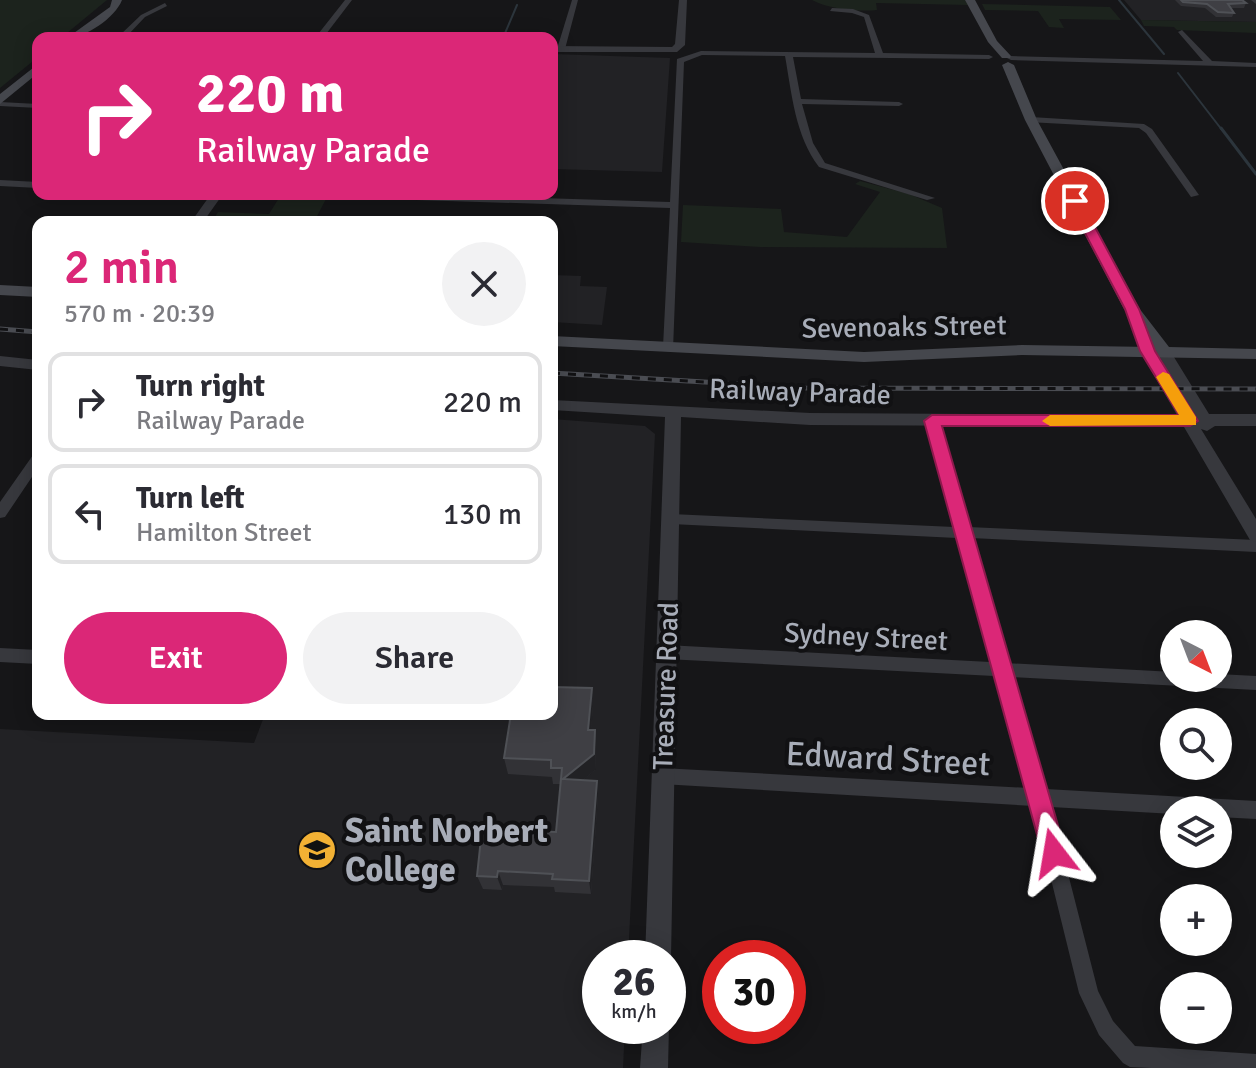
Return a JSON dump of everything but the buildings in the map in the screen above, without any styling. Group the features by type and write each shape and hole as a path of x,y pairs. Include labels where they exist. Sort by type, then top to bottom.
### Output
{"main road":[{"path":"82,32 96,17 114,8 116,0"},
{"path":"970,0 1153,347"},
{"path":"0,102 32,73"},
{"path":"0,290 32,292"},
{"path":"0,302 32,303"},
{"name":"Sevenoaks Street","path":"558,331 669,343 886,357 1022,350 1256,346"},
{"name":"Sevenoaks Street","path":"558,341 669,343"},
{"name":"Sevenoaks Street","path":"1153,347 1256,354"}],"street":[{"path":"324,32 349,0"},
{"path":"558,44 575,0"},
{"path":"558,49 674,50 680,45 683,0"},
{"path":"127,32 143,16 165,5"},
{"path":"832,10 853,11 867,16 880,56"},
{"path":"1182,32 1210,64"},
{"path":"669,343 680,61 701,53 1256,65"},
{"path":"789,55 797,101 814,157 822,165 930,198"},
{"path":"797,101 899,104"},
{"path":"0,102 32,105"},
{"path":"1031,120 1141,126 1149,131 1194,195"},
{"path":"0,183 32,185"},
{"path":"514,200 674,205"},
{"path":"1153,347 1256,519"},
{"path":"0,361 32,364"},
{"name":"Railway Parade","path":"558,405 673,414 932,421 1256,420"},
{"name":"Treasure Road","path":"658,940 673,414"},
{"path":"1197,420 1256,535"},
{"path":"932,421 999,668 1040,797 1089,993 1106,1028 1130,1056 1256,1065"},
{"path":"0,513 32,467"},
{"path":"671,519 1256,546"},
{"name":"Sydney Street","path":"666,652 1256,683"},
{"path":"0,655 32,657"},
{"name":"Edward Street","path":"661,776 1256,810"},
{"path":"654,1068 655,1044"}],"shaded area":[{"path":"0,0 107,0 68,32 32,32 32,62 0,88"},
{"path":"812,0 966,0 968,5 876,3 877,10 862,11 835,8"},
{"path":"1124,0 1256,0 1256,22 1141,20"},
{"path":"982,4 1110,7 1121,20 1059,19 1064,28 1049,27 1038,11 985,10"},
{"path":"1141,20 1256,22 1256,33 1177,30 1174,27 1144,26"},
{"path":"558,54 670,58 662,172 558,169"},
{"path":"860,181 909,194 942,208 947,248 760,247 681,242 683,205 781,209 784,232 847,237 880,192 855,184"},
{"path":"278,200 325,200 317,216 216,216 218,212 269,214"},
{"path":"558,275 581,276 580,286 607,287 602,325 558,322"},
{"name":"Saint Norbert College","path":"558,419 645,426 655,434 629,940 582,940 582,1044 624,1044 623,1068 0,1068 0,729 254,743 263,720 558,720"}],"waterway":[{"path":"1119,0 1164,54"},
{"path":"506,32 517,5"},
{"path":"1178,73 1222,130"},
{"path":"1221,128 1256,174"}],"railway":[{"path":"0,329 32,332"},
{"path":"558,373 806,388 1256,389"}],"slow traffic":[{"path":"1050,421 1190,421 1163,377"}],"place":[{"name":"Saint Norbert College","path":"317,850"}],"route":[{"path":"1054,853 1040,797 999,668 932,421 1190,421 1147,351 1135,326 1132,309 1075,201"}]}
